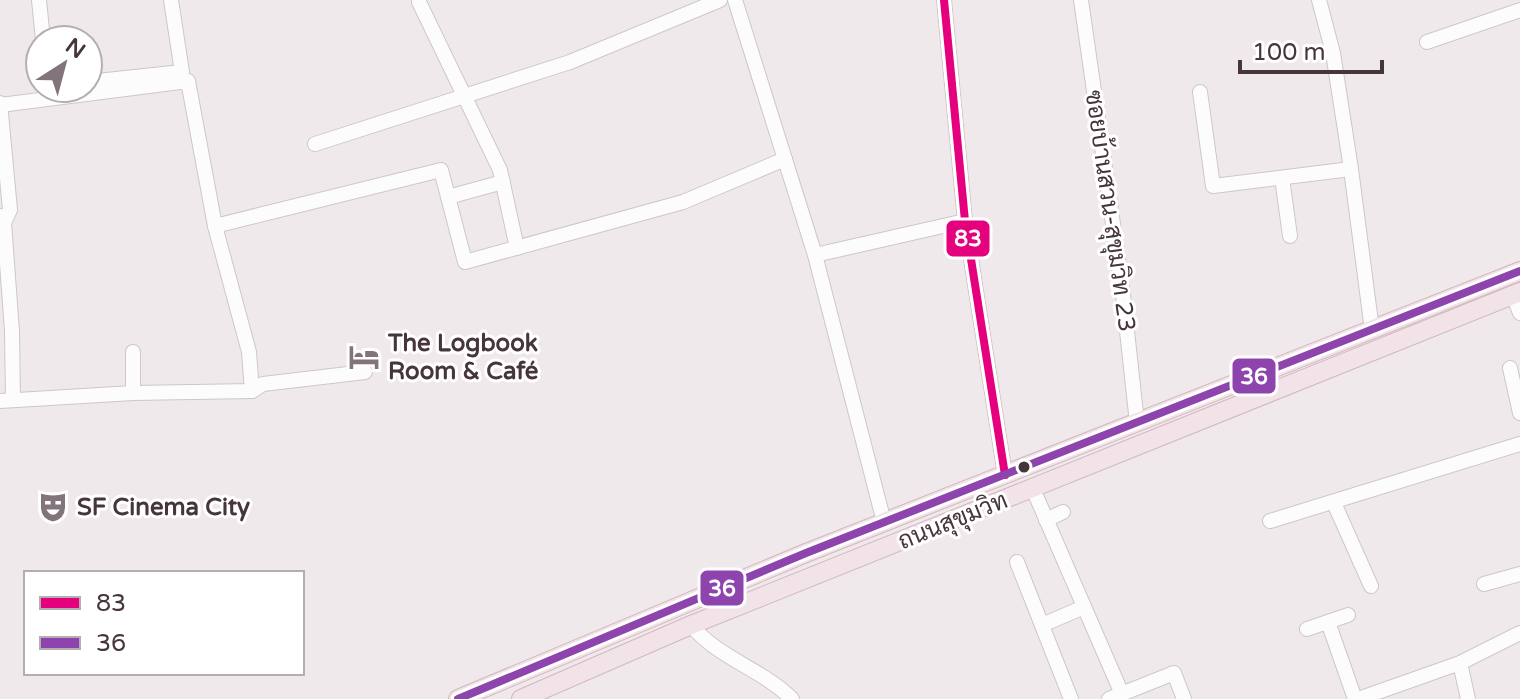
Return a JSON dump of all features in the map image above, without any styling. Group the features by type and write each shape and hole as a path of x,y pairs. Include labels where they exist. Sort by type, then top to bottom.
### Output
{"main road":[{"name":"ถนนสุขุมวิท","path":"458,699 884,522 1520,271"},
{"name":"ถนนสุขุมวิท","path":"521,699 691,625 1516,293"},
{"path":"1141,421 1153,440"}],"street":[{"path":"39,0 41,24"},
{"path":"104,80 182,72 171,0"},
{"path":"315,144 570,62 720,0"},
{"path":"735,0 815,255 884,522"},
{"path":"944,0 965,221 1005,475"},
{"name":"ซอยบ้านสวน-สุขุมวิท 23","path":"1081,0 1141,421"},
{"path":"1319,0 1333,53 1372,330"},
{"path":"419,2 500,170 517,248"},
{"path":"1427,42 1520,10"},
{"path":"252,391 249,352 215,226 188,81 0,104 10,210 2,220 12,338 7,401 133,393 252,391 263,384 365,372"},
{"path":"1200,92 1213,186 1351,169"},
{"path":"215,226 441,170 465,262 683,202 785,159"},
{"path":"1282,178 1290,236"},
{"path":"448,197 503,182"},
{"path":"815,255 965,221"},
{"path":"1516,293 1520,313"},
{"path":"133,352 133,393"},
{"path":"1510,368 1520,413"},
{"path":"1270,521 1520,444"},
{"path":"1033,489 1084,607 1116,696 1174,673 1184,699"},
{"path":"1334,503 1371,586"},
{"path":"1046,520 1063,512"},
{"path":"1017,562 1071,699"},
{"path":"1484,584 1520,572 1520,562"},
{"path":"1042,625 1084,607"},
{"path":"1307,629 1348,615"},
{"path":"1328,622 1356,699 1402,692 1520,633"},
{"path":"691,625 705,641 777,685 792,699"},
{"path":"1460,663 1468,699"}],"transit line":[{"name":"83","path":"944,0 965,221 1005,475"},
{"name":"36","path":"458,699 806,553 1520,271"}],"place":[{"name":"The Logbook Room & Café","path":"364,357"},
{"name":"SF Cinema City","path":"53,507"}]}
